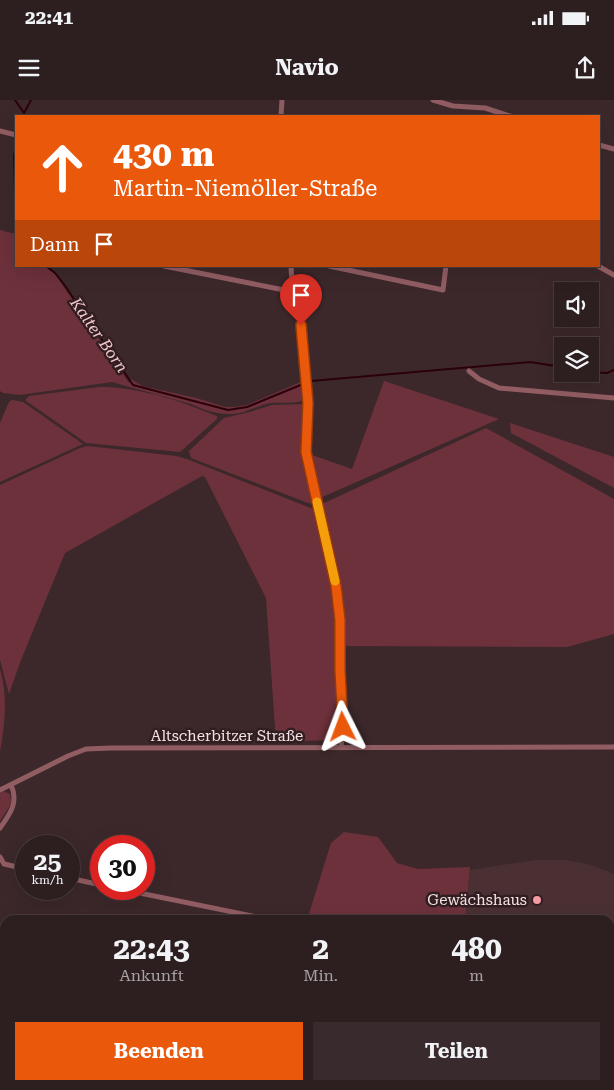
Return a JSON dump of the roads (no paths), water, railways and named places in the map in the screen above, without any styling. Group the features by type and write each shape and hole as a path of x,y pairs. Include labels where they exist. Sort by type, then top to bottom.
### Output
{"street":[{"path":"282,100 282,115"},
{"path":"433,100 453,106 485,108 507,115"},
{"path":"453,106 455,100"},
{"path":"483,115 485,108"},
{"path":"0,131 15,135"},
{"path":"600,144 614,149"},
{"path":"169,267 284,290 292,286"},
{"path":"291,267 292,286 298,305 305,364 308,403 306,452 336,586 340,620 343,727 341,748"},
{"path":"333,267 443,290 446,267"},
{"path":"600,267 614,275"},
{"path":"469,371 479,379 499,388 614,398"},
{"name":"Altscherbitzer Straße","path":"0,790 86,749 614,747"},
{"path":"0,828 12,811 14,804 14,792 11,784"},
{"path":"0,857 4,864 15,866"},
{"path":"155,896 247,915"}],"waterway":[{"name":"Kalter Born","path":"15,100 24,113 23,115"},
{"path":"24,113 31,100"},
{"name":"Kalter Born","path":"15,151 15,189"},
{"name":"Kalter Born","path":"47,267 63,283 133,385 228,410 247,407 303,384"},
{"name":"Kalter Born","path":"311,381 530,362 554,366"},
{"name":"Kalter Born","path":"599,373 607,373 614,370"}],"place":[{"name":"Gewächshaus","path":"537,900"}]}
